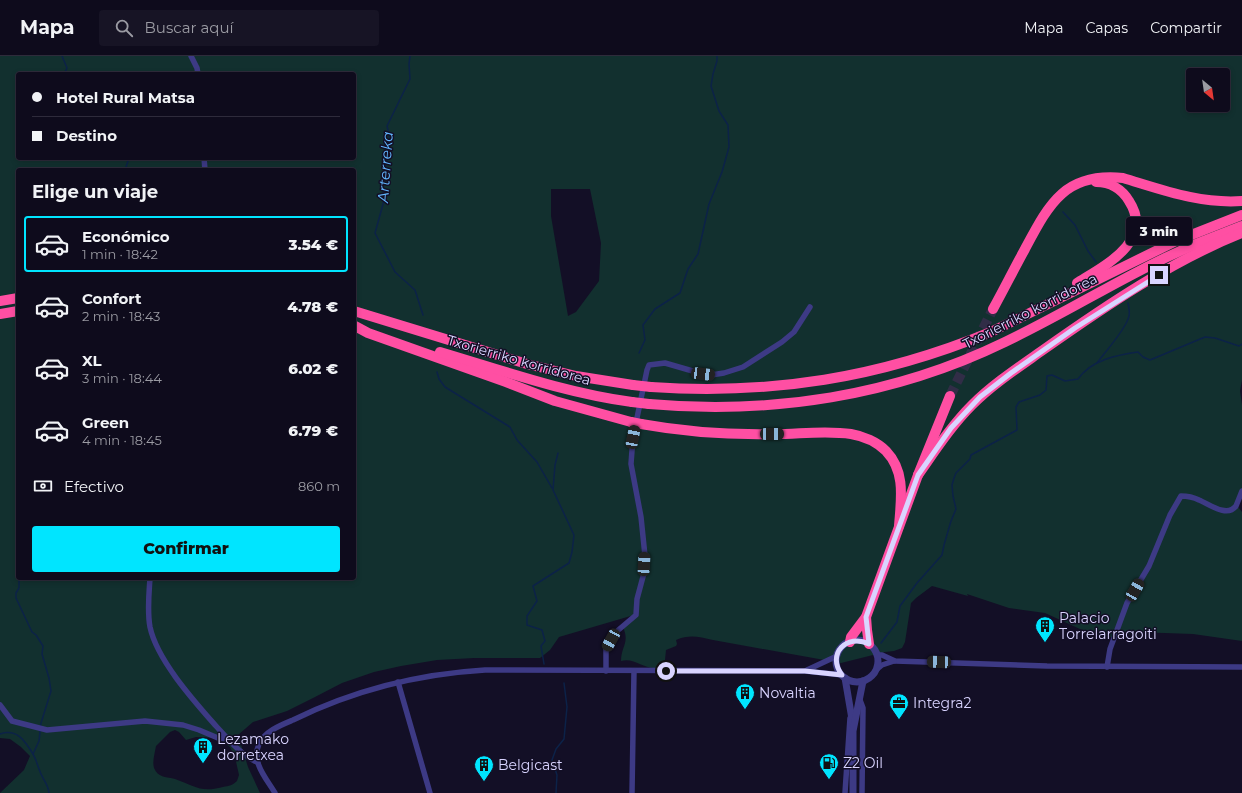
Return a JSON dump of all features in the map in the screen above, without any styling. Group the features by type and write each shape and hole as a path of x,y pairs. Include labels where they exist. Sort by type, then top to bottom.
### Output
{"highway":[{"path":"993,309 1046,211 1063,191 1084,181 1100,177 1123,178 1196,199 1216,202 1242,201"},
{"path":"1033,312 1115,258 1126,248 1133,235 1136,222 1132,205 1122,192 1109,184 1084,181"},
{"name":"Txorierriko korridorea","path":"356,312 527,364 576,376 633,385 682,389 740,389 786,386 849,376 897,365 944,350 991,332 1169,244 1212,225 1242,214"},
{"name":"Txorierriko korridorea","path":"356,326 540,383 584,394 649,404 712,407 782,404 834,397 900,382 956,364 1004,343 1166,258 1191,246 1242,226"},
{"path":"918,475 959,419 980,397 1011,373 1075,328 1159,275 1206,250 1242,234"},
{"path":"0,301 16,298"},
{"path":"0,314 16,311"},
{"path":"356,327 368,333 555,401 636,423 713,433 841,433 861,436 881,446 896,466 902,488 899,526"},
{"path":"850,642 851,637 866,617 918,475 950,396"},
{"path":"866,617 869,644"}],"street":[{"path":"191,56 198,68 198,72"},
{"path":"606,671 606,649 616,632 636,615 637,598 644,573 645,556 641,517 631,464 633,437 647,370 650,365 665,363 711,375 724,373 743,367 782,342 794,332 810,307"},
{"path":"1107,666 1110,649 1127,603 1149,566 1170,515 1180,496 1188,496 1219,510 1228,511 1235,507 1242,491"},
{"path":"150,580 148,600 150,627 165,660 188,693 228,739 251,760 257,762"},
{"path":"854,731 843,676 837,666 837,656 842,646 858,640 869,644 877,655 878,660 876,670"},
{"path":"877,655 882,655 894,661 916,662 1047,666 1241,668"},
{"path":"805,671 815,668 837,656"},
{"path":"275,793 257,762 256,755 259,744 265,735 310,711 380,686 398,682 443,674 479,670 805,671 843,676 850,681 863,681 882,666 894,661"},
{"path":"632,793 634,671"},
{"path":"853,793 854,731 863,681"},
{"path":"398,682 430,793"},
{"path":"860,700 863,708 862,793"},
{"path":"0,705 12,721 47,730 145,722 182,725 218,738 228,739"},
{"path":"845,793 850,708"}],"green space":[{"path":"0,56 1242,56 1242,380 1240,391 1242,405 1242,494 1238,507 1242,512 1242,641 1193,634 1136,632 1116,637 1104,637 1080,629 1045,613 1009,608 967,594 968,596 932,586 911,603 905,642 902,648 841,663 699,637 681,638 676,640 676,646 666,650 665,660 662,665 657,667 647,667 627,660 621,661 626,637 623,627 634,615 559,637 550,650 540,658 474,658 437,660 374,672 342,683 287,711 253,722 238,735 248,767 260,793 0,793 24,770 30,756 10,739 0,738","holes":["551,189 590,189 601,243 599,281 576,312 568,316 551,216","175,730 179,732 186,740 196,737 218,738 230,747 235,757 239,775 237,781 227,786 215,789 203,789 158,774 153,766 156,746 170,732"]}],"waterway":[{"path":"62,56 67,68 65,72"},
{"name":"Arterreka","path":"410,56 410,79 387,126 390,138 381,184 385,197 375,233 395,272 415,290 423,315"},
{"path":"639,353 645,340 643,325 655,309 680,293 688,269 698,254 709,204 722,172 729,147 728,125 719,111 711,86 717,56"},
{"path":"126,168 128,160"},
{"path":"1063,212 1075,225 1088,251 1096,262"},
{"path":"1097,363 1124,327 1129,316 1128,303"},
{"path":"881,643 897,622 900,606 917,583 942,555 951,521 956,509 952,485 956,473 970,459 971,455 1017,430 1016,407 1019,402 1040,395 1046,390 1047,376 1052,375 1065,381 1078,379 1090,367 1113,357 1138,352 1143,357 1150,360 1205,337 1215,338 1239,346 1242,344"},
{"name":"Arterreka","path":"437,372 439,379 445,387 510,427 517,440 537,462 552,488"},
{"path":"544,664 541,646 545,641 542,630 527,625 527,616 537,601 533,586 569,563 574,535 553,490 555,465 558,453"},
{"path":"19,580 19,588 16,593 16,598 32,632 36,635 43,646 42,654 51,691 41,723 39,741 33,754 49,793"},
{"path":"556,793 557,775 552,760 556,749 564,739 567,707 564,683"},
{"path":"0,734 16,734 24,740 33,754"}],"tunnel":[{"path":"950,396 993,309"}],"place":[{"name":"Palacio Torrelarragoiti","path":"1045,643"},
{"name":"Novaltia","path":"745,710"},
{"name":"Integra2","path":"899,720"},
{"name":"Lezamako dorretxea","path":"203,764"},
{"name":"Z2 Oil","path":"829,780"},
{"name":"Belgicast","path":"484,782"}],"route":[{"path":"666,671 805,671 842,675 836,662 838,653 842,646 854,640 863,641 869,644 866,617 918,475 951,428 972,404 1000,381 1075,328 1159,275"}]}
